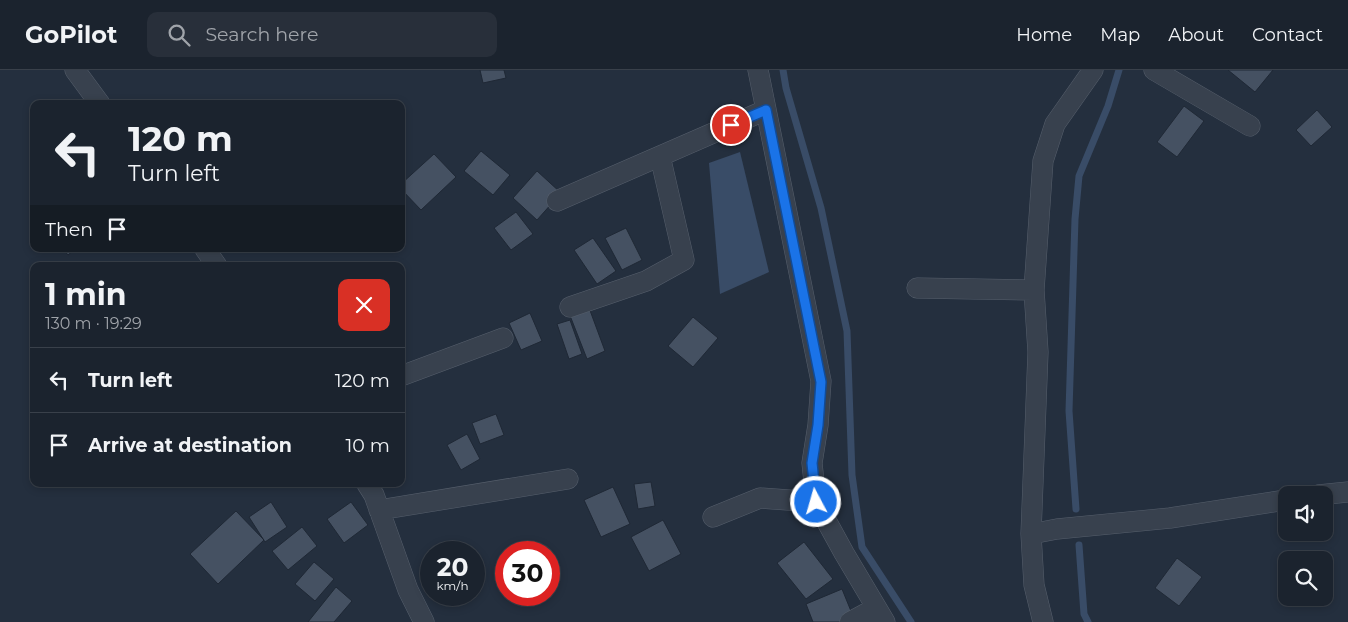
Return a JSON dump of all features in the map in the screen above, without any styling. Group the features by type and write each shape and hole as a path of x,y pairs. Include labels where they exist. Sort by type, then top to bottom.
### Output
{"street":[{"path":"75,70 97,100"},
{"path":"758,70 821,382 818,425 812,463 816,502 881,615 850,622"},
{"path":"1043,622 1034,584 1031,534 1038,352 1034,290 1043,161 1055,124 1093,70"},
{"path":"1154,70 1250,126"},
{"path":"557,202 766,110"},
{"path":"570,307 646,281 684,260 660,156"},
{"path":"917,288 1034,290"},
{"path":"405,375 503,338"},
{"path":"379,510 568,479"},
{"path":"369,487 374,495 408,590 424,622"},
{"path":"1333,494 1348,492"},
{"path":"713,516 760,498 816,502"},
{"path":"1031,534 1170,518 1278,501"}],"water":[{"path":"740,152 769,272 720,294 709,163"}],"building":[{"path":"480,70 504,70 506,78 483,83"},
{"path":"1228,70 1273,70 1255,92"},
{"path":"1184,106 1204,121 1177,157 1157,142"},
{"path":"1317,110 1332,127 1311,146 1296,130"},
{"path":"481,151 510,175 493,195 464,171"},
{"path":"434,154 456,177 421,210 405,193 405,180"},
{"path":"537,171 561,193 537,220 513,198"},
{"path":"516,212 533,234 511,250 494,228"},
{"path":"626,228 642,260 622,270 605,238"},
{"path":"593,238 616,271 597,284 574,250"},
{"path":"588,305 605,351 587,359 569,313"},
{"path":"530,313 542,341 521,350 509,323"},
{"path":"693,317 718,338 693,367 668,346"},
{"path":"570,320 582,354 569,359 557,324"},
{"path":"496,414 504,435 480,444 472,423"},
{"path":"467,434 480,459 461,470 447,445"},
{"path":"651,482 655,506 638,509 634,484"},
{"path":"613,487 630,524 601,537 584,500"},
{"path":"271,502 287,527 265,542 249,517"},
{"path":"351,502 368,525 344,543 327,519"},
{"path":"236,511 264,540 218,584 190,554"},
{"path":"663,520 681,554 649,571 631,537"},
{"path":"302,527 317,546 288,570 272,551"},
{"path":"804,542 833,579 806,599 777,563"},
{"path":"1177,558 1202,577 1179,606 1155,588"},
{"path":"314,562 334,579 315,601 295,584"},
{"path":"336,587 352,601 334,622 308,622"},
{"path":"842,589 853,616 840,622 813,622 806,604"}],"waterway":[{"path":"783,70 786,88 821,208 847,331 852,475 862,547 911,622"},
{"path":"1076,509 1069,411 1075,219 1079,176 1108,106 1119,70"},
{"path":"1079,545 1084,614 1088,622"}],"route":[{"path":"731,125 766,110 821,382 818,425 812,463 816,502"}]}
